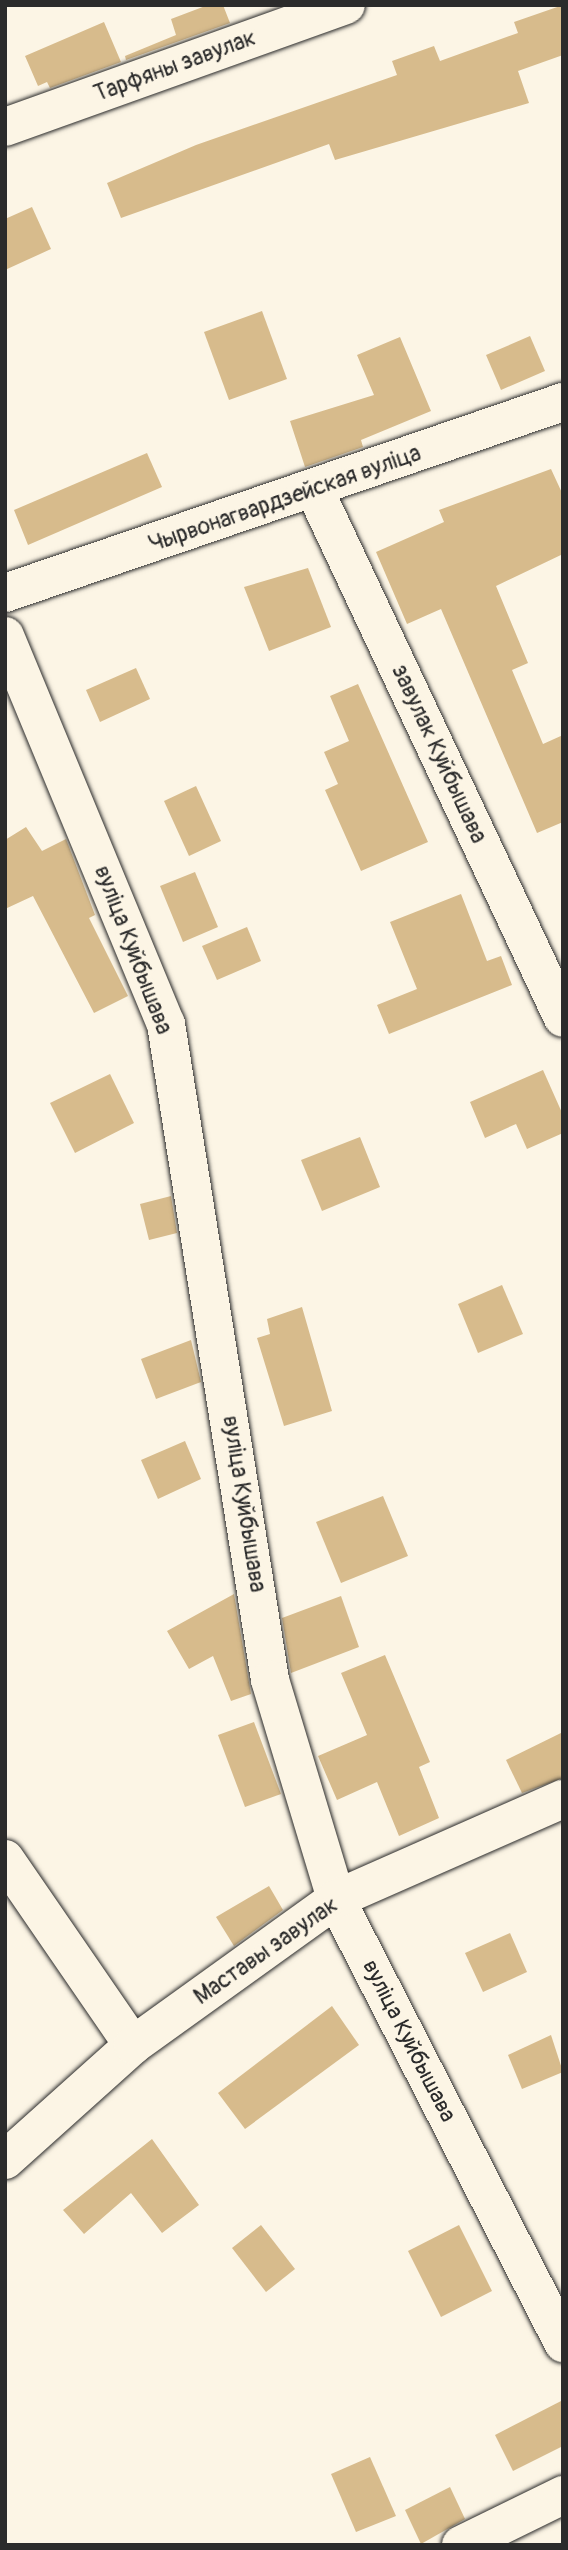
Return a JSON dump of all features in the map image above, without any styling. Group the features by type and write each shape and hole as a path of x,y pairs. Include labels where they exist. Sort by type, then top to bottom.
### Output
{"street":[{"name":"Тарфяны завулак","path":"5,127 346,5"},
{"name":"Чырвонагвардзейская вуліца","path":"5,593 314,491 563,402"},
{"name":"завулак Куйбышава","path":"314,491 563,1018"},
{"name":"вуліца Куйбышава","path":"5,636 166,1024 270,1680 336,1899 563,2343"},
{"name":"Маставы завулак","path":"5,2160 133,2045 336,1899 563,1799"},
{"path":"5,1859 133,2045"},
{"path":"461,2545 563,2495"}],"building":[{"path":"208,5 223,5 230,23 126,60 125,56 176,35 171,19"},
{"path":"563,5 563,55 518,71 529,103 335,160 329,144 121,218 107,183 196,145 397,75 392,61 434,46 440,61 518,33 514,22"},
{"path":"104,22 121,62 50,88 47,82 38,86 25,56"},
{"path":"32,207 51,249 5,270 5,219"},
{"path":"262,311 287,379 229,400 204,332"},
{"path":"530,336 545,371 501,390 486,355"},
{"path":"400,337 431,411 361,440 363,447 305,467 290,421 374,395 357,355"},
{"path":"147,453 162,487 28,545 14,510"},
{"path":"551,469 563,495 563,554 496,586 528,663 512,670 543,744 563,735 563,822 537,833 441,609 407,624 376,552 444,522 439,510"},
{"path":"308,568 331,627 269,651 244,587"},
{"path":"136,668 150,699 100,722 86,690"},
{"path":"358,684 428,842 361,871 325,790 338,784 324,752 349,741 330,696"},
{"path":"196,786 221,841 189,856 164,801"},
{"path":"26,827 42,851 66,839 95,915 89,918 128,996 94,1013 33,896 5,909 5,840"},
{"path":"195,872 218,927 183,942 160,886"},
{"path":"461,894 487,961 501,956 512,985 389,1034 377,1005 417,989 390,922"},
{"path":"247,927 261,961 217,980 202,946"},
{"path":"543,1070 563,1115 563,1133 527,1149 516,1124 485,1138 470,1102"},
{"path":"110,1074 134,1123 75,1153 50,1103"},
{"path":"360,1137 380,1187 322,1211 301,1160"},
{"path":"171,1196 177,1233 149,1240 140,1204"},
{"path":"502,1285 523,1334 478,1353 458,1304"},
{"path":"302,1307 332,1411 284,1426 257,1338 270,1334 267,1319"},
{"path":"191,1340 201,1382 156,1399 141,1359"},
{"path":"185,1441 201,1479 158,1499 141,1460"},
{"path":"383,1496 408,1556 341,1583 316,1522"},
{"path":"234,1594 251,1694 231,1701 213,1656 189,1669 167,1631"},
{"path":"341,1596 359,1647 291,1673 282,1618"},
{"path":"385,1655 430,1762 419,1767 439,1818 399,1836 377,1782 337,1800 318,1756 367,1735 341,1673"},
{"path":"254,1722 281,1794 245,1807 218,1735"},
{"path":"563,1732 563,1778 522,1793 506,1760"},
{"path":"269,1886 283,1910 234,1946 216,1917"},
{"path":"510,1933 527,1972 483,1992 465,1953"},
{"path":"332,2006 359,2045 245,2129 218,2093"},
{"path":"551,2035 563,2072 522,2089 508,2055"},
{"path":"152,2139 199,2205 162,2233 131,2193 84,2234 63,2210"},
{"path":"261,2225 295,2269 266,2292 232,2248"},
{"path":"459,2225 492,2291 441,2317 408,2251"},
{"path":"563,2400 563,2446 513,2471 495,2435"},
{"path":"370,2457 396,2516 356,2532 331,2474"},
{"path":"450,2487 465,2519 421,2544 405,2510"}]}
